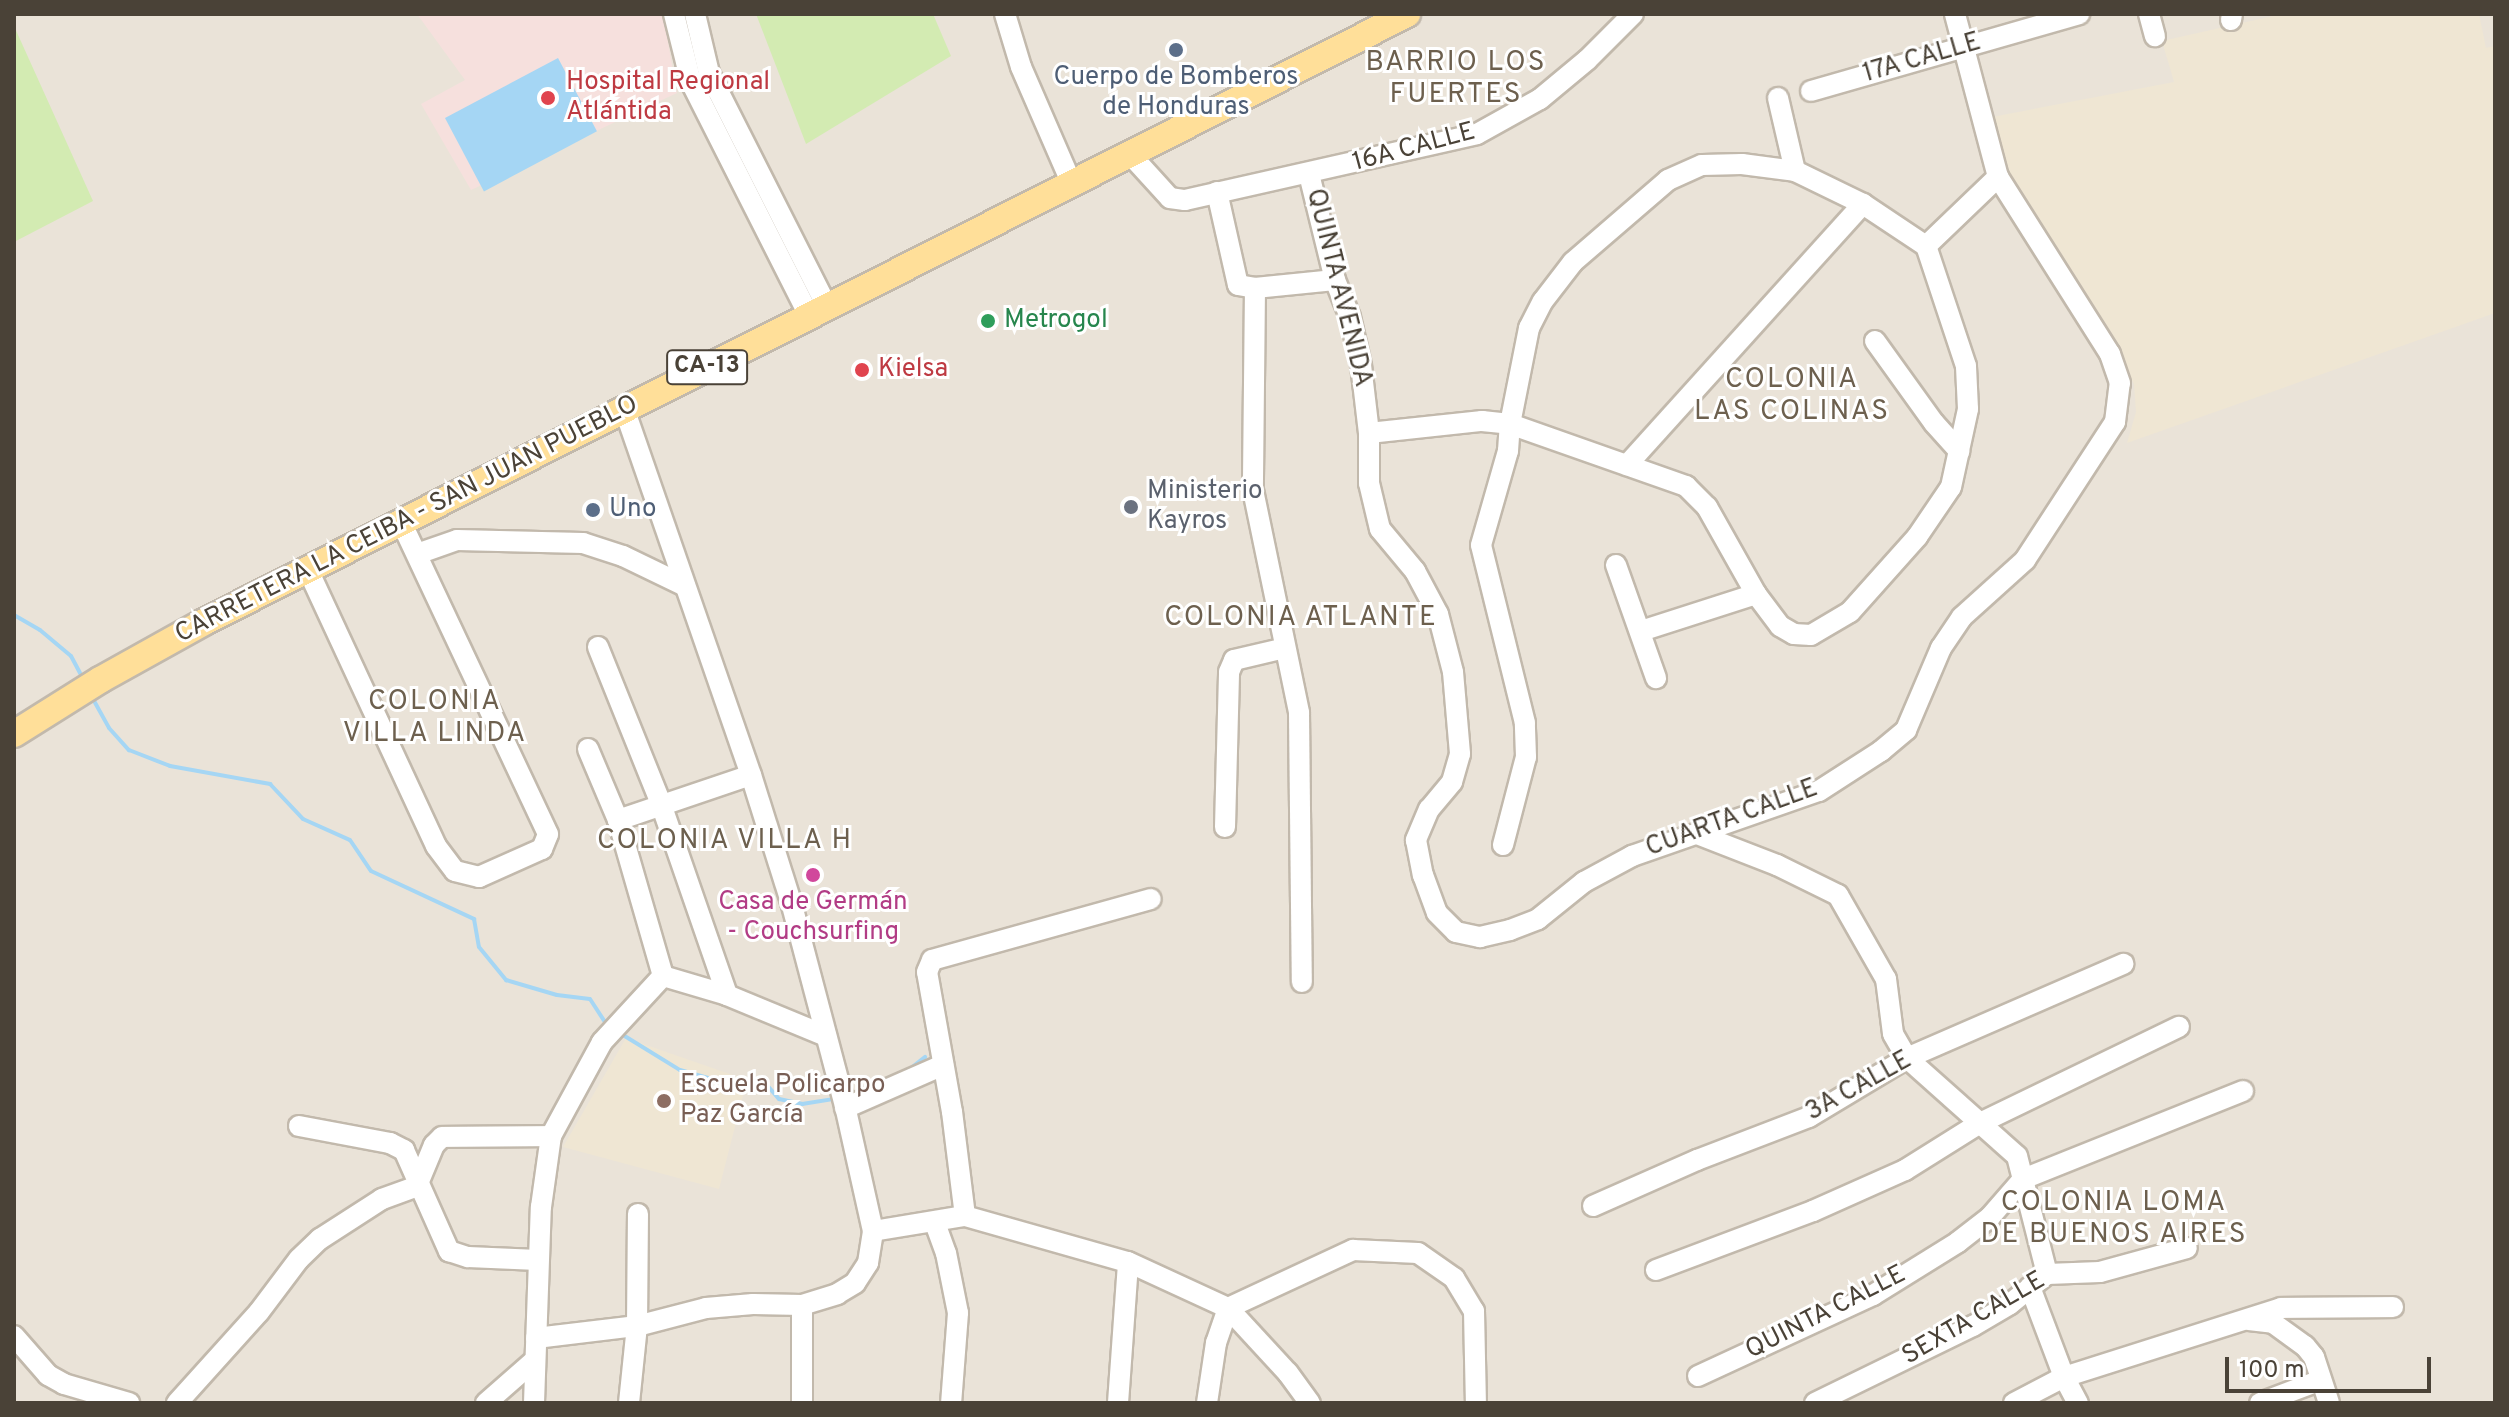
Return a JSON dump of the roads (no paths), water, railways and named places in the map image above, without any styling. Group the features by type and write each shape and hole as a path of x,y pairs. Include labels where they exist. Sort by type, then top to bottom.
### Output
{"main road":[{"name":"CARRETERA LA CEIBA - SAN JUAN PUEBLO","path":"14,734 152,651 308,570 1407,14"}],"street":[{"path":"674,14 691,82 818,312"},
{"path":"695,14 709,73 818,312"},
{"path":"1005,14 1021,67 1071,182"},
{"name":"16A CALLE","path":"1129,153 1170,198 1185,200 1477,134 1511,117 1587,60 1633,14"},
{"path":"1926,246 1998,177 1955,14"},
{"name":"17A CALLE","path":"1811,91 2079,14"},
{"path":"2149,14 2155,36"},
{"path":"1778,98 1795,171"},
{"path":"1369,433 1482,421 1510,424 1686,486 1707,507 1756,594 1780,626 1803,636 1819,633 1850,612 1917,537 1951,487 1968,409 1966,366 1926,246 1863,204 1795,171 1742,164 1702,165 1668,180 1619,219 1573,262 1543,301 1529,328 1510,424 1508,451 1481,545 1525,723 1526,757 1503,845"},
{"name":"QUINTA AVENIDA","path":"1309,174 1335,280 1350,317 1369,433 1369,483 1380,529 1415,571 1438,614 1453,672 1460,754 1452,782 1429,809 1416,840 1423,875 1437,913 1456,932"},
{"name":"CUARTA CALLE","path":"1456,932 1480,937 1538,919 1584,882 1632,856 1819,791 1881,751 1906,730 1941,648 1962,617 2025,560 2115,422 2120,403 2120,383 2110,354 1998,177"},
{"path":"1217,192 1235,280 1242,288 1335,280"},
{"path":"1627,465 1863,204"},
{"path":"1255,288 1253,490 1299,713 1302,982"},
{"path":"1875,341 1934,423 1959,451"},
{"path":"536,1338 637,1326 706,1308 753,1304 802,1305 837,1294 855,1283 868,1263 873,1231 844,1101 791,902 751,775 624,408"},
{"path":"308,570 436,846 455,871 479,877 542,849 548,834 402,524"},
{"path":"417,554 457,540 583,543 623,556 685,586"},
{"path":"1616,565 1656,678"},
{"path":"1641,631 1756,594"},
{"path":"598,647 661,804 727,995"},
{"path":"1225,827 1229,672 1234,660 1285,648"},
{"path":"588,749 618,820 663,976"},
{"path":"618,820 751,775"},
{"path":"1697,834 1777,865 1838,895 1886,979 1893,1034 1907,1058 2017,1156 2047,1274"},
{"path":"965,1216 927,972 932,960 1151,899"},
{"name":"3A CALLE","path":"1593,1206 1809,1117 1907,1058 2123,964"},
{"path":"663,976 727,995 826,1036"},
{"path":"534,1403 541,1207 551,1136 602,1042 663,976"},
{"path":"1656,1270 1813,1211 1905,1170 1980,1123 2179,1027"},
{"path":"844,1101 943,1065"},
{"name":"QUINTA CALLE","path":"1698,1376 1873,1295 1958,1242 1990,1217 2023,1179 2243,1091"},
{"path":"299,1126 398,1146 404,1150 417,1186 449,1251 468,1257 538,1260"},
{"path":"177,1403 259,1312 299,1259 320,1239 382,1199 417,1186 434,1145 442,1137 551,1136"},
{"path":"629,1403 637,1326 638,1214"},
{"path":"873,1231 965,1216 1128,1262 1228,1308 1288,1373 1310,1403"},
{"path":"935,1223 958,1313 951,1403"},
{"name":"SEXTA CALLE","path":"1815,1403 1973,1326 2047,1274 2100,1272 2187,1248"},
{"path":"1207,1403 1216,1343 1228,1308 1353,1250 1418,1253 1454,1278 1474,1311 1476,1403"},
{"path":"1118,1403 1128,1262"},
{"path":"2030,1287 2064,1377 2078,1403"},
{"path":"802,1305 802,1403"},
{"path":"2014,1403 2064,1377 2281,1308 2393,1307"},
{"path":"2241,1319 2273,1323 2289,1332 2314,1357 2329,1403"},
{"path":"14,1336 48,1375 64,1384 129,1403"},
{"path":"486,1403 534,1361"},
{"path":"2260,1403 2321,1380"}],"water":[{"path":"558,58 597,131 484,191 445,118"}],"waterway":[{"path":"14,615 40,630 71,656 82,677"},
{"path":"93,699 109,728 129,750 170,766 270,784 303,819 350,840 371,871 474,919 479,947 506,980 557,995 590,999 605,1022"},
{"path":"623,1035 680,1070 726,1083 766,1084 779,1099 802,1104 838,1098"},
{"path":"911,1068 925,1057"}],"place":[{"name":"Cuerpo de Bomberos de Honduras","path":"1176,50"},
{"name":"Hospital Regional Atlántida","path":"548,98"},
{"name":"Metrogol","path":"988,321"},
{"name":"Kielsa","path":"862,370"},
{"name":"Ministerio Kayros","path":"1131,507"},
{"name":"Uno","path":"593,510"},
{"name":"Casa de Germán - Couchsurfing","path":"813,875"},
{"name":"Escuela Policarpo Paz García","path":"664,1101"}],"district":[{"name":"BARRIO LOS FUERTES","path":"1456,79"},
{"name":"COLONIA LAS COLINAS","path":"1792,396"},
{"name":"COLONIA ATLANTE","path":"1301,618"},
{"name":"COLONIA VILLA LINDA","path":"435,718"},
{"name":"COLONIA VILLA H","path":"725,841"},
{"name":"COLONIA LOMA DE BUENOS AIRES","path":"2114,1219"}]}
